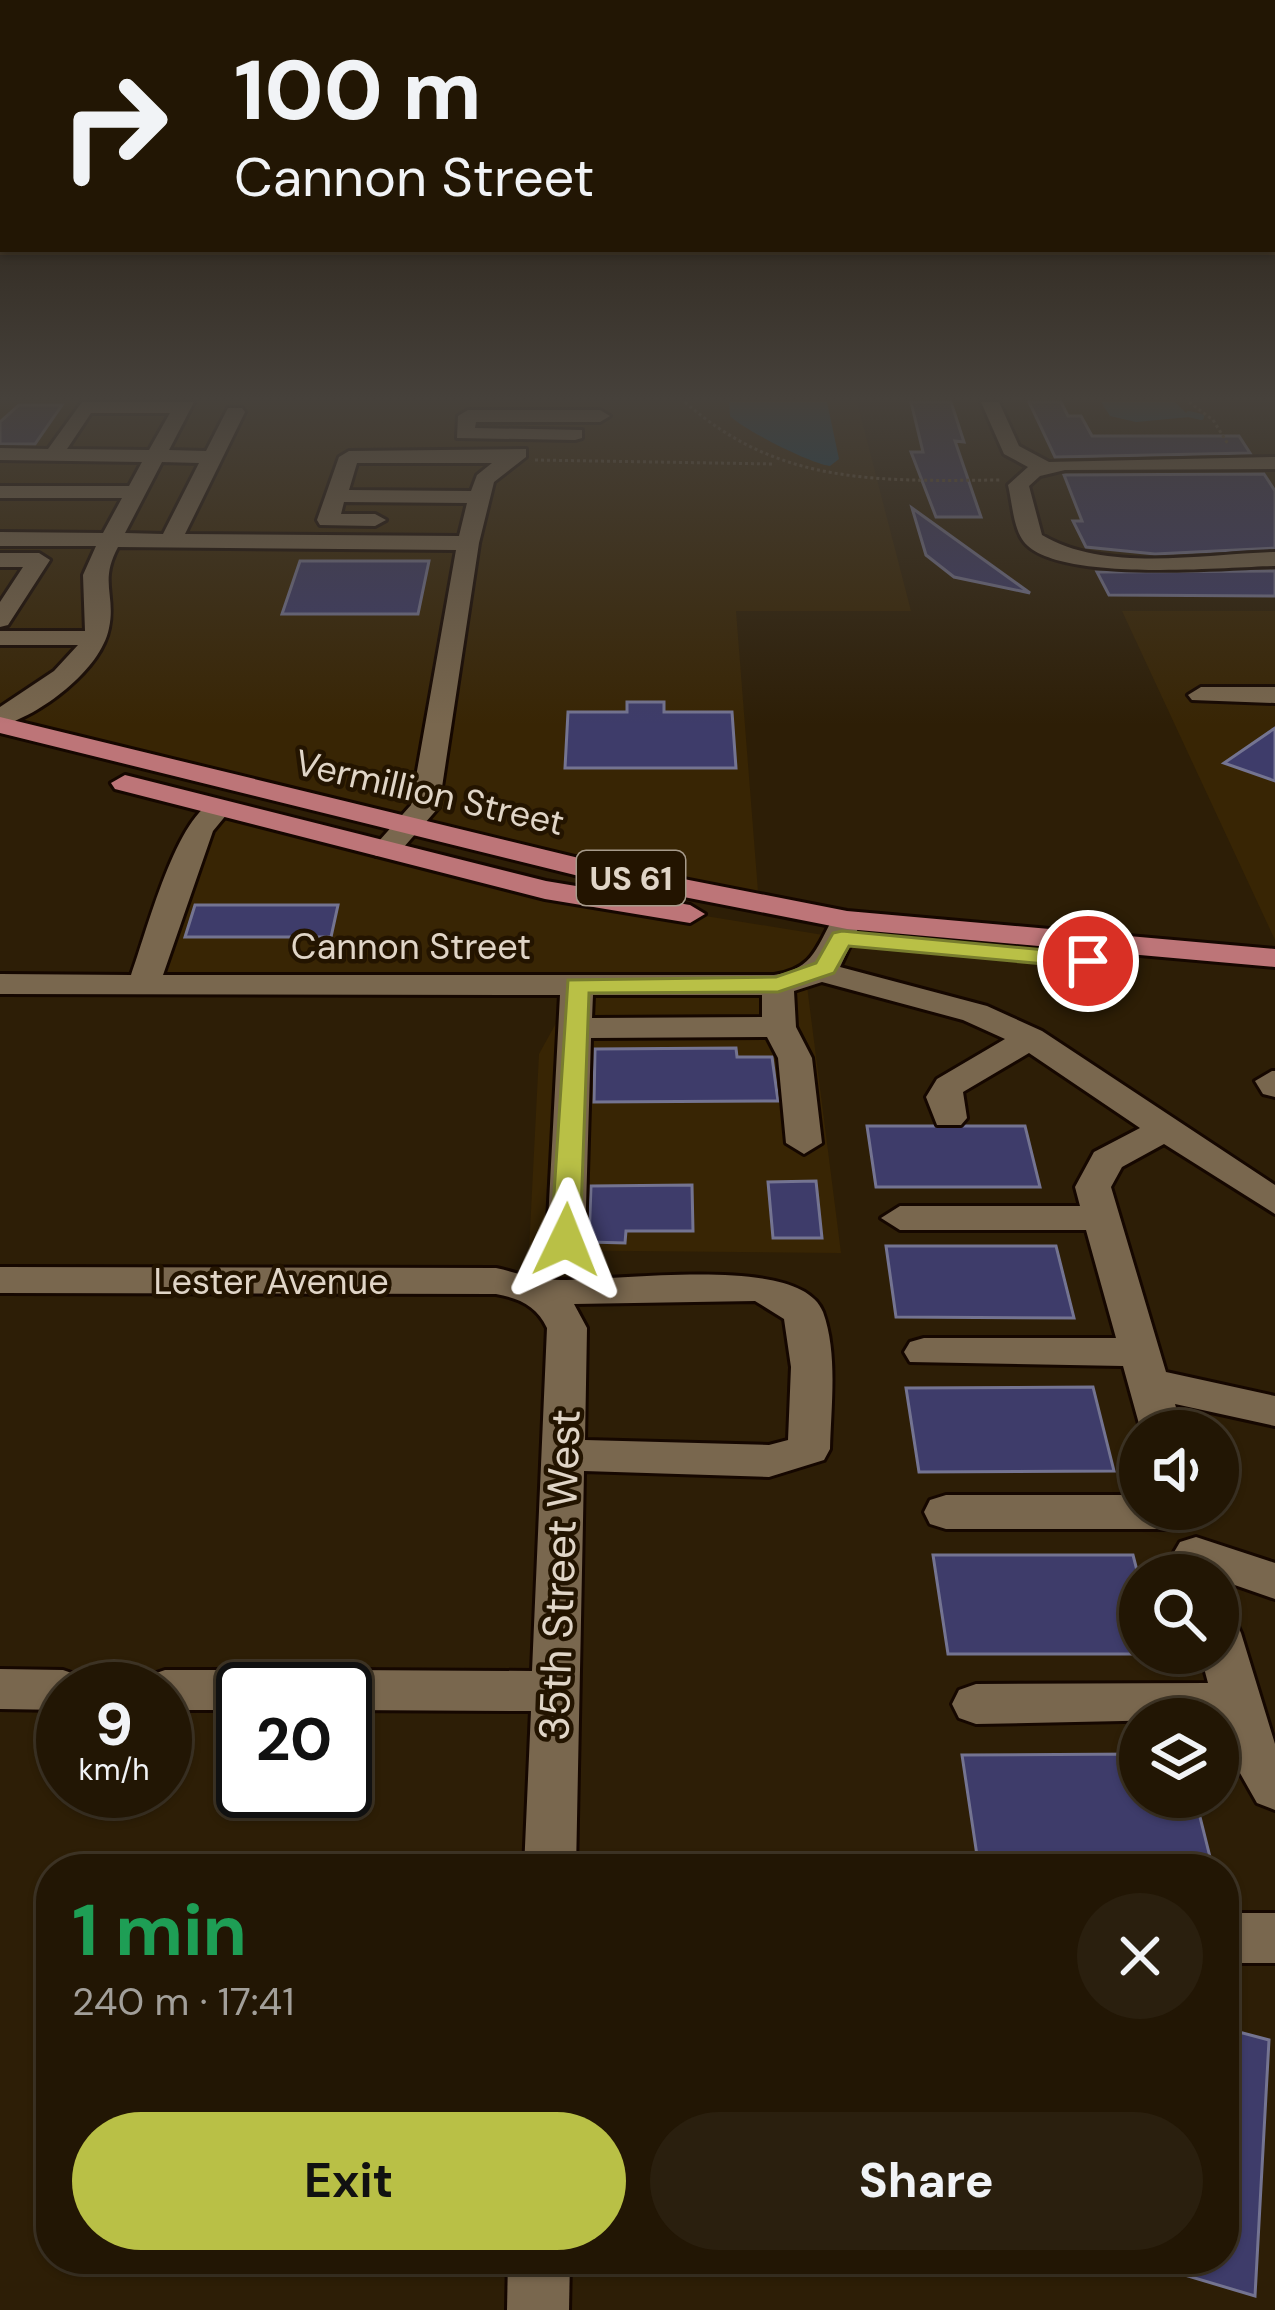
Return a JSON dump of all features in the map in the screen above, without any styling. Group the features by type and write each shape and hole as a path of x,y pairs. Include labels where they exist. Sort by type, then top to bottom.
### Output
{"highway":[{"name":"Vermillion Street","path":"0,722 409,826 845,929 1275,958"},
{"name":"Vermillion Street","path":"0,748 545,890 845,929 1275,975"}],"street":[{"path":"50,539 67,510"},
{"path":"0,722 55,682 94,638 99,618 91,585 125,510"},
{"path":"169,544 186,510"},
{"path":"331,510 328,520 466,510"},
{"path":"0,539 169,544 470,510"},
{"path":"386,850 425,807 477,510"},
{"path":"1022,510 1032,538 1057,552 1104,559 1275,559"},
{"path":"0,560 38,560 0,620"},
{"path":"0,638 94,638"},
{"path":"1201,694 1275,694"},
{"path":"144,984 199,829 218,808"},
{"path":"819,971 833,959 845,929"},
{"path":"819,971 975,1012 1030,1037 1274,1200"},
{"name":"Cannon Street","path":"0,983 778,984 819,971"},
{"path":"778,984 779,1027 795,1058 804,1143"},
{"path":"566,1240 577,986"},
{"path":"573,1028 779,1027"},
{"path":"949,1118 943,1097 949,1086 1030,1037"},
{"path":"1156,1410 1102,1218 1095,1174 1107,1160 1164,1129"},
{"path":"900,1218 1102,1218"},
{"name":"Lester Avenue","path":"0,1280 496,1281 540,1292 762,1288 803,1312 811,1367 809,1449 769,1461 563,1455"},
{"name":"35th Street West","path":"540,1292 559,1306 567,1328 550,1854"},
{"path":"924,1352 1144,1368 1275,1411"},
{"path":"946,1512 1191,1538 1275,1581"},
{"path":"0,1689 36,1690"},
{"path":"372,1690 555,1690"},
{"path":"976,1704 1119,1703"},
{"path":"1239,1707 1248,1743 1275,1788"},
{"path":"1239,1938 1275,1938"},
{"path":"538,2310 539,2274"}],"shaded area":[{"path":"0,510 885,510 911,611 736,611 759,904 0,725"},
{"path":"1122,611 1275,611 1275,940"},
{"path":"218,808 545,890 842,938 806,978 841,1253 529,1250 539,1054 576,987 144,984"}],"building":[{"path":"913,510 1030,593 954,577 926,555"},
{"path":"933,510 979,510 981,517 936,517"},
{"path":"1078,510 1275,510 1275,548 1155,554 1086,547 1073,521 1082,521"},
{"path":"300,561 429,561 418,614 282,614"},
{"path":"1275,571 1275,596 1109,595 1097,572"},
{"path":"627,702 664,702 664,712 732,712 736,768 565,768 568,712 627,712"},
{"path":"1275,728 1275,781 1224,763"},
{"path":"195,905 338,905 331,937 185,937"},
{"path":"736,1048 737,1057 772,1057 778,1101 594,1102 595,1049"},
{"path":"867,1126 1025,1126 1040,1187 876,1187"},
{"path":"816,1181 822,1238 773,1238 768,1182"},
{"path":"692,1185 693,1231 626,1231 625,1243 589,1242 591,1186"},
{"path":"886,1246 1056,1246 1074,1318 896,1317"},
{"path":"1093,1387 1114,1471 919,1472 906,1388"},
{"path":"933,1555 1119,1555 1119,1654 948,1654"},
{"path":"1119,1754 1119,1818 1200,1818 1209,1854 977,1854 962,1755"},
{"path":"1239,2032 1269,2040 1255,2296 1181,2274 1239,2274"}],"route":[{"path":"566,1240 577,986 778,984 825,968 842,938 1088,961"}]}
